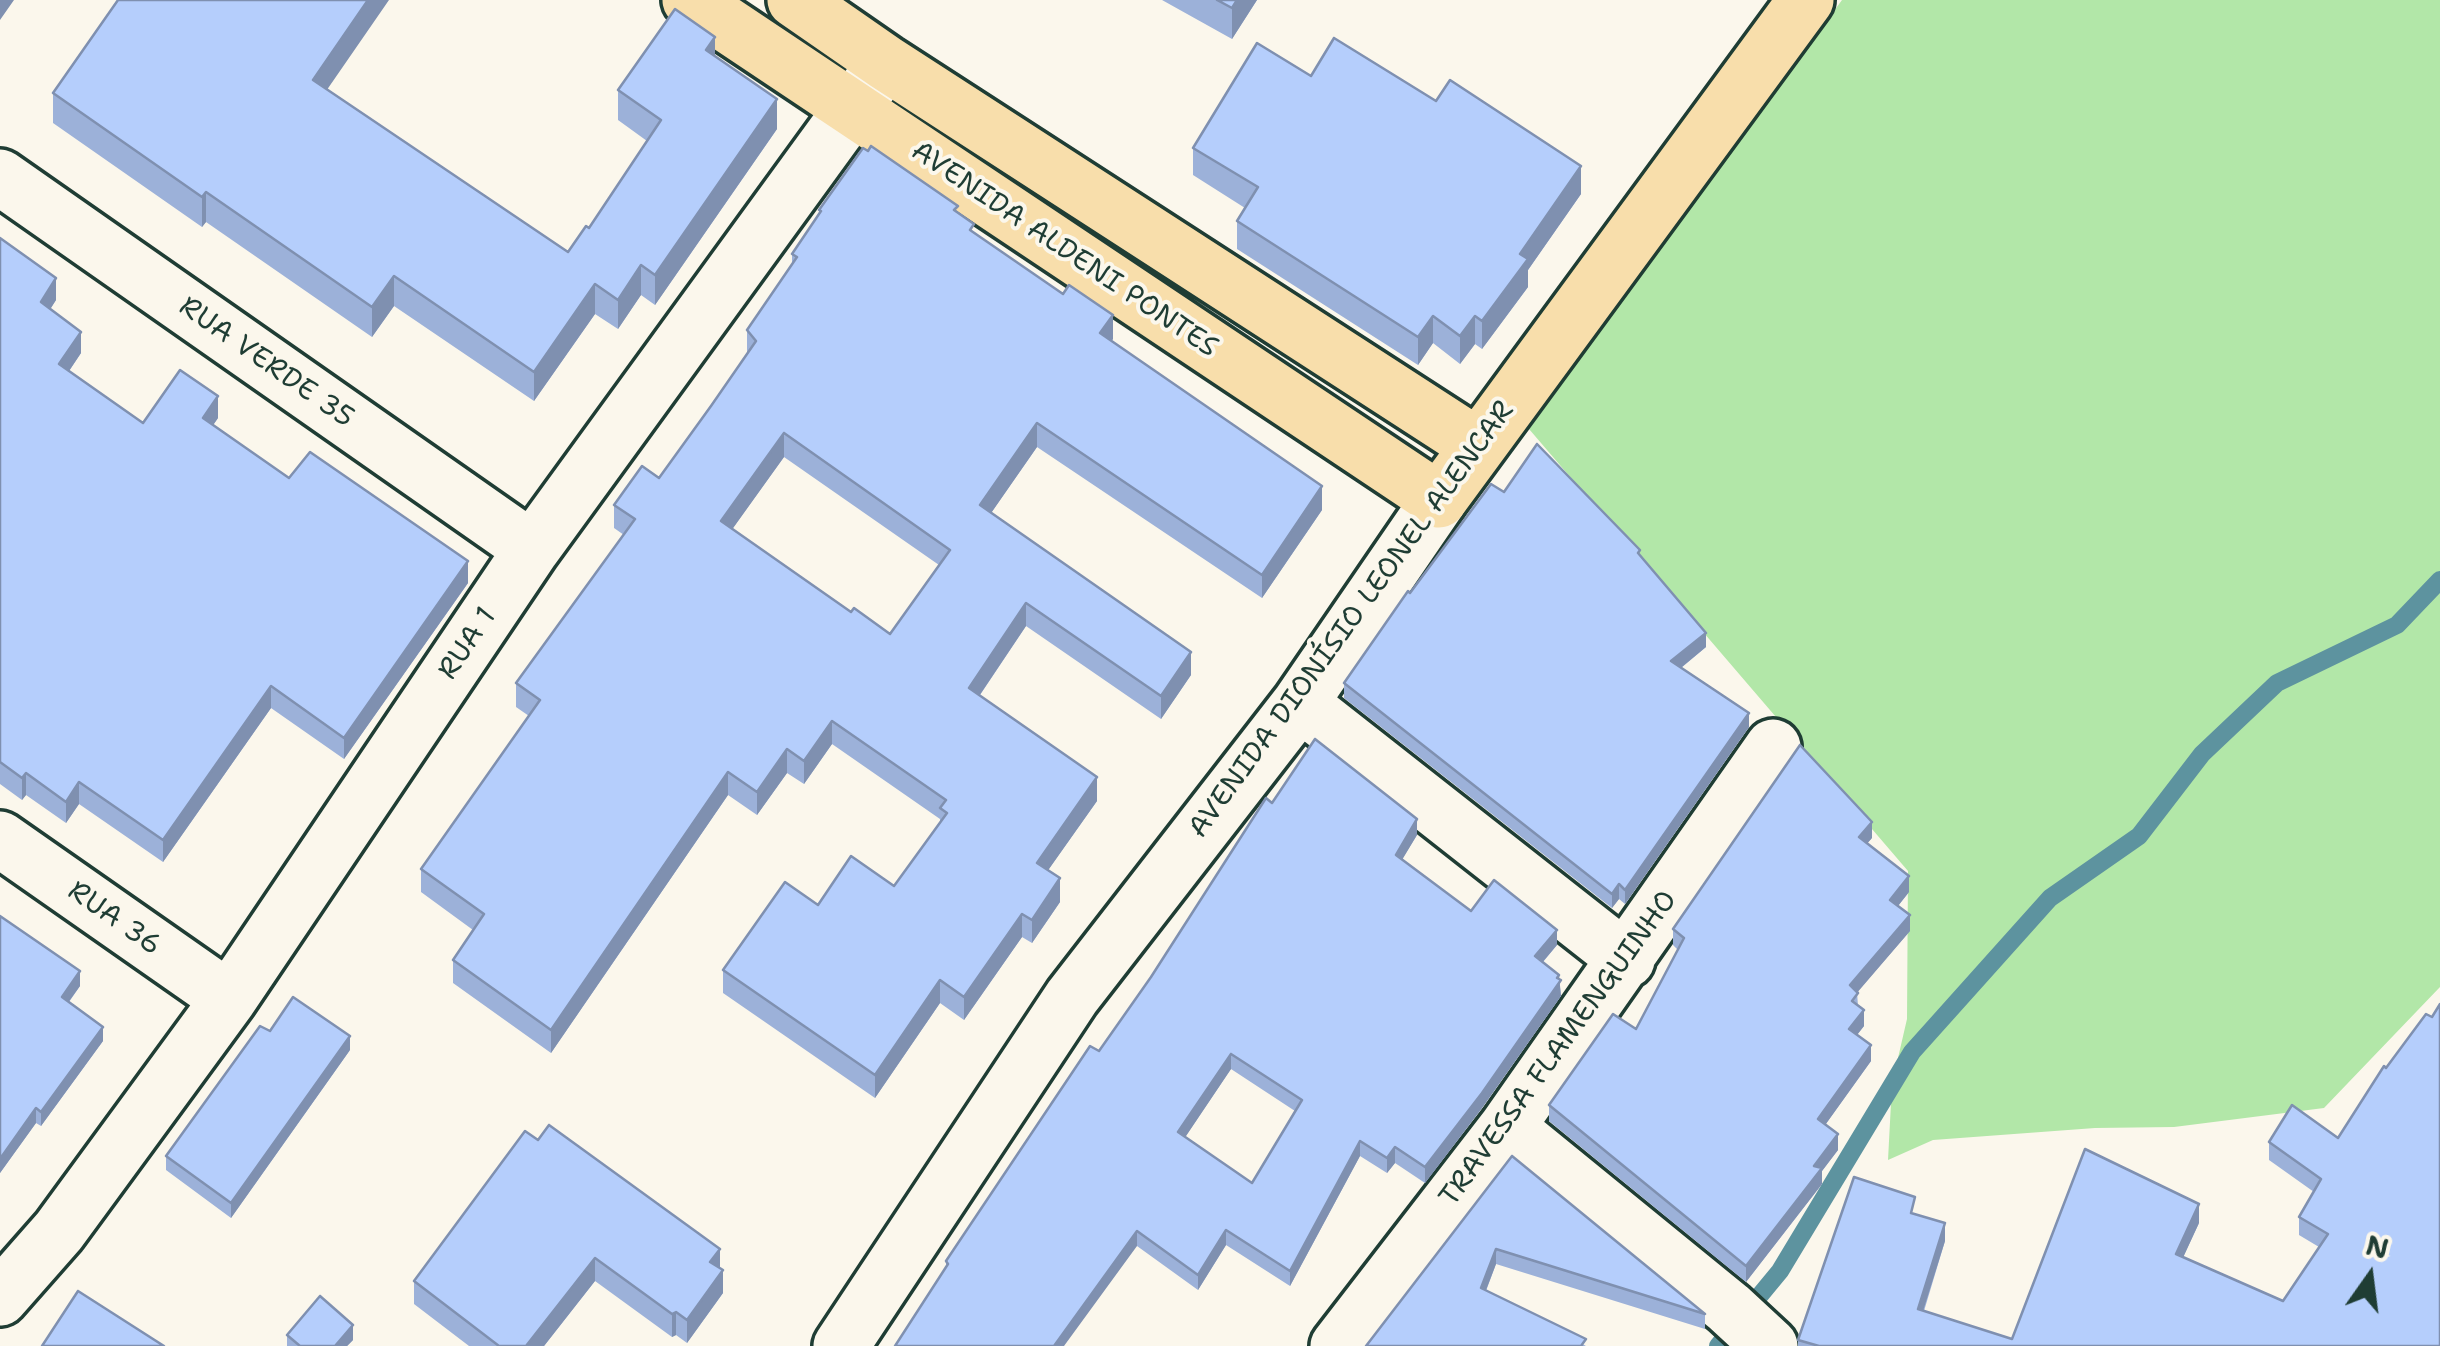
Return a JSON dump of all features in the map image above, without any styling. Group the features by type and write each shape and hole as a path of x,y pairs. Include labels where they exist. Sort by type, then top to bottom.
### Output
{"main road":[{"name":"AVENIDA ALDENI PONTES","path":"690,0 1439,500"},
{"name":"AVENIDA ALDENI PONTES","path":"795,0 1478,446"},
{"name":"AVENIDA DIONÍSIO LEONEL ALENCAR","path":"1439,500 1806,0"}],"street":[{"name":"RUA 1","path":"0,1298 59,1231 229,998 532,549 886,63"},
{"name":"RUA VERDE 35","path":"0,178 532,549"},
{"name":"AVENIDA DIONÍSIO LEONEL ALENCAR","path":"840,1346 1072,997 1300,703 1439,500"},
{"path":"1300,703 1627,960"},
{"name":"TRAVESSA FLAMENGUINHO","path":"1338,1346 1507,1127 1773,747"},
{"name":"RUA 36","path":"0,839 229,998"},
{"path":"1507,1127 1770,1346"}],"green space":[{"path":"1842,0 2440,0 2440,987 2324,1108 2174,1127 2095,1128 1933,1140 1888,1160 1892,1084 1907,1019 1908,871 1529,429"}],"building":[{"path":"118,0 368,0 313,80 568,252 586,226 589,228 661,120 618,90 675,9 715,37 706,50 777,99 655,275 641,265 618,300 595,284 534,372 394,276 372,307 206,192 202,197 53,93"},
{"path":"1217,0 1237,0 1232,8"},
{"path":"1334,38 1436,101 1450,80 1581,166 1520,254 1528,259 1482,321 1475,316 1460,336 1433,316 1418,337 1237,221 1258,187 1193,148 1257,43 1311,76"},
{"path":"871,146 958,206 954,210 974,224 970,230 1063,294 1069,285 1113,315 1100,333 1322,486 1262,575 1037,423 980,505 1191,652 1161,696 1026,603 969,688 1097,777 1037,863 1060,878 1032,920 1022,914 964,997 940,980 875,1075 723,970 785,882 818,905 851,856 894,886 947,813 940,808 946,800 832,721 804,761 787,749 757,792 728,772 551,1030 453,960 484,914 421,869 540,700 516,683 635,519 614,505 642,466 659,478 711,406 756,341 747,330 797,257 792,254 819,210 863,148 868,151","holes":["784,433 950,550 890,634 854,608 851,612 721,521"]},
{"path":"0,238 56,278 41,302 81,332 59,364 143,423 180,370 218,396 203,418 289,478 310,452 468,561 344,738 271,686 163,840 79,782 66,802 26,773 22,778 0,762"},
{"path":"1537,444 1640,550 1638,553 1706,633 1671,661 1749,713 1625,890 1619,884 1612,894 1344,683 1408,591 1491,484 1504,492"},
{"path":"1315,739 1417,819 1396,855 1471,911 1494,880 1557,930 1535,956 1561,980 1425,1167 1395,1147 1387,1158 1360,1141 1290,1271 1226,1230 1198,1275 1137,1231 1054,1346 895,1346 948,1264 946,1261 1090,1046 1099,1051 1266,798 1272,803","holes":["1231,1054 1302,1100 1252,1183 1178,1132"]},
{"path":"1800,745 1872,822 1859,837 1909,876 1890,900 1910,915 1850,985 1858,993 1852,1001 1864,1010 1849,1029 1871,1045 1818,1119 1838,1134 1814,1166 1822,1168 1746,1266 1549,1105 1613,1014 1636,1029 1684,938 1673,929"},
{"path":"0,916 80,971 62,997 103,1027 41,1112 36,1108 0,1159"},
{"path":"293,997 350,1036 231,1203 166,1156 260,1026 270,1031"},
{"path":"2440,1004 2440,1346 1819,1346 1798,1340 1854,1177 1915,1197 1911,1213 1945,1223 1918,1309 2012,1339 2085,1149 2199,1204 2176,1254 2283,1301 2328,1234 2299,1217 2321,1179 2269,1142 2292,1105 2338,1138 2384,1066 2426,1014 2432,1017"},
{"path":"549,1125 720,1249 710,1262 723,1270 687,1320 676,1312 672,1314 595,1258 526,1346 499,1346 414,1281 525,1131 538,1140"},
{"path":"1512,1156 1705,1314 1496,1249 1481,1288 1586,1339 1581,1346 1366,1346"},
{"path":"78,1291 164,1346 42,1346"},
{"path":"320,1296 353,1325 335,1346 300,1346 287,1335"}],"waterway":[{"path":"1718,1346 1780,1271 1912,1052 2050,898 2139,836 2202,754 2277,683 2397,625 2440,580"}]}
